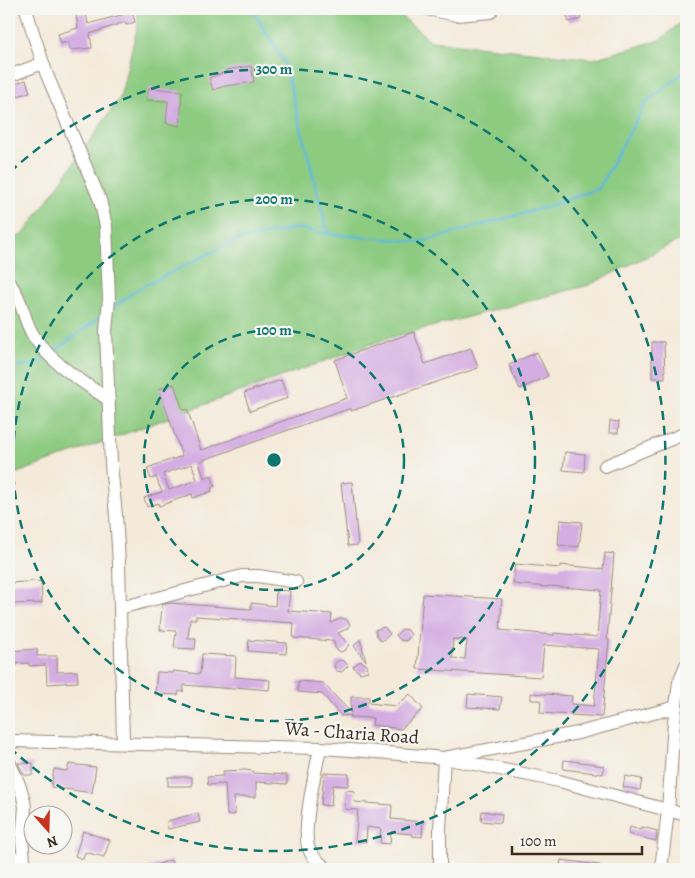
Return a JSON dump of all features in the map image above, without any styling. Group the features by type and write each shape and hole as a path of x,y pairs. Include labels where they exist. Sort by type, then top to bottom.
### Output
{"street":[{"path":"26,9 47,75 100,200 106,226 110,299 106,331 111,465 118,534 123,743"},
{"path":"426,9 457,15 491,12"},
{"path":"9,76 43,63"},
{"path":"9,283 14,289 32,334 47,353 66,370 109,400"},
{"path":"604,466 686,433"},
{"path":"120,608 242,576 258,576 296,582"},
{"path":"661,869 668,811 676,707 686,665"},
{"path":"440,869 444,758 578,733 676,707"},
{"name":"Wa - Charia Road","path":"9,741 320,748 444,758 559,781 686,815"},
{"path":"320,748 306,837 308,848 313,856 327,869"},
{"path":"9,762 25,802 22,840 25,869"},
{"path":"9,854 25,869"}],"green space":[{"path":"138,9 393,9 431,41 593,59 660,40 686,18 686,237 589,285 385,339 9,476 9,239 23,235 120,98 138,24"}],"building":[{"path":"564,9 577,9 581,19 569,22"},
{"path":"86,12 88,24 132,12 135,22 126,25 125,22 90,34 92,48 70,50 68,41 61,44 58,34 78,28 76,14"},
{"path":"251,66 254,82 225,86 213,90 209,78 226,72 226,70"},
{"path":"26,80 30,92 9,99 9,86"},
{"path":"149,88 182,91 180,126 166,123 168,101 146,100"},
{"path":"414,332 425,364 471,348 478,368 351,411 351,408 206,459 199,462 204,478 211,475 215,486 211,488 212,491 193,498 192,494 159,506 158,503 147,507 144,498 162,492 156,477 151,479 147,468 182,456 159,389 174,384 183,410 187,409 202,450 347,398 335,360","holes":["192,464 197,480 169,490 163,474"]},
{"path":"652,342 664,342 665,378 652,378"},
{"path":"537,352 548,376 520,389 509,365"},
{"path":"281,380 288,398 250,411 244,393"},
{"path":"610,421 619,422 618,433 609,433"},
{"path":"565,452 585,454 584,472 563,470"},
{"path":"352,482 358,545 348,546 341,483"},
{"path":"560,520 582,522 579,547 558,545"},
{"path":"605,553 614,554 602,717 540,713 541,700 531,700 531,693 572,696 571,704 594,706 599,649 544,645 541,677 417,669 423,594 502,599 500,630 597,637 601,590 513,584 515,564 560,568 560,565 603,569","holes":["453,639 467,640 465,659 452,658"]},
{"path":"41,581 42,603 9,604 9,583"},
{"path":"276,590 290,591 288,611 332,614 331,623 341,618 346,619 350,624 347,629 338,633 349,645 345,650 341,652 337,650 334,641 293,638 294,623 196,616 196,619 190,619 188,638 196,638 195,649 174,648 176,631 160,630 162,605 170,603 251,609 251,603 275,606"},
{"path":"384,627 390,634 381,641 375,630"},
{"path":"402,629 408,630 411,635 405,641 400,640 396,635"},
{"path":"360,639 366,661 354,646"},
{"path":"249,640 287,643 286,654 248,651"},
{"path":"37,649 37,656 57,656 57,672 77,671 78,682 47,684 46,665 29,666 29,663 9,664 9,651"},
{"path":"202,654 236,656 235,677 270,680 269,690 184,685 183,692 179,691 178,695 155,694 157,672 173,673 173,671 200,674"},
{"path":"340,660 344,661 348,666 342,672 336,671 334,666"},
{"path":"361,661 367,665 368,671 360,673 353,667"},
{"path":"298,681 323,683 351,713 351,697 369,697 369,703 396,706 410,694 423,709 401,729 372,725 373,718 350,717 351,715 341,716 322,694 298,692"},
{"path":"468,694 502,697 500,709 467,707"},
{"path":"564,760 604,766 603,774 563,769"},
{"path":"18,763 33,763 33,775 24,775"},
{"path":"69,764 96,767 92,793 51,787 54,769 67,771"},
{"path":"223,771 253,771 253,773 287,775 287,784 256,782 256,797 234,797 235,815 227,815 225,784 208,785 207,777 223,776"},
{"path":"324,773 349,774 348,786 333,785 331,806 321,805"},
{"path":"625,776 642,779 640,790 623,787"},
{"path":"168,777 192,777 192,786 168,786"},
{"path":"346,790 355,791 354,802 392,805 391,819 423,822 422,837 391,832 390,844 380,843 381,829 367,827 366,842 355,841 358,810 345,809"},
{"path":"482,811 502,814 501,823 481,821"},
{"path":"198,813 200,822 168,829 167,821"},
{"path":"630,827 641,830 642,827 657,831 656,841 628,834"},
{"path":"83,831 110,840 104,857 85,852 83,859 75,856"},
{"path":"171,860 174,869 147,868"},
{"path":"561,860 600,865 599,869 560,869"}],"waterway":[{"path":"252,9 284,62 328,234"},
{"path":"114,307 136,290 234,241 297,228 328,234 421,242 550,206 599,188 646,102 686,71"},
{"path":"52,353 103,315"},
{"path":"9,367 37,364 45,358"}]}
